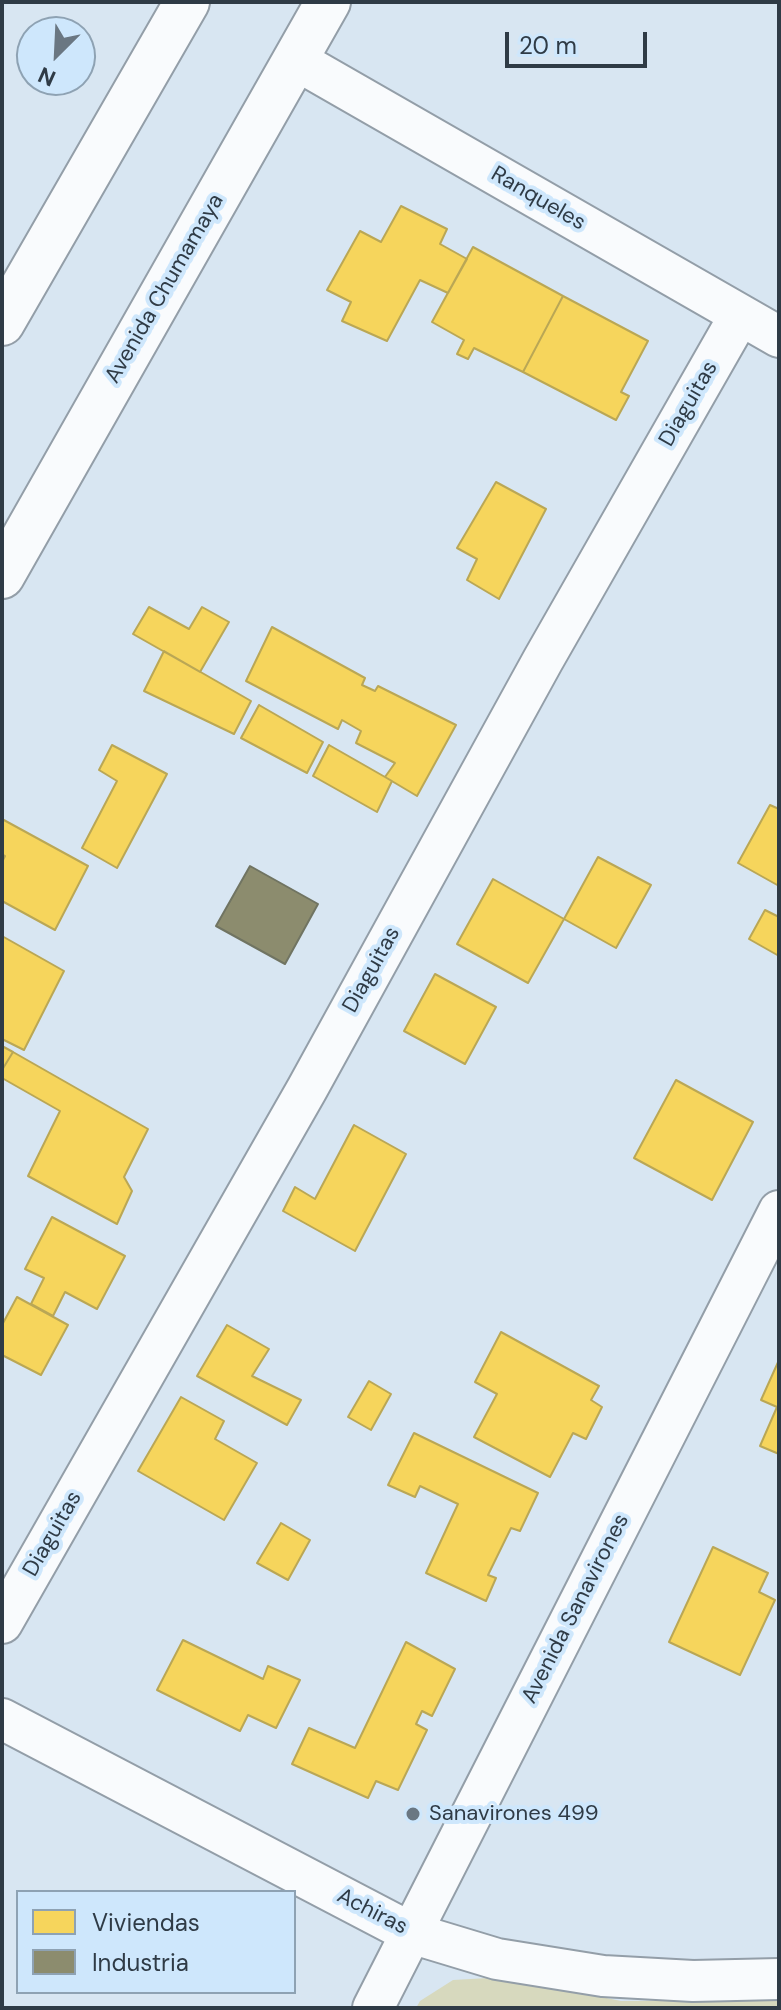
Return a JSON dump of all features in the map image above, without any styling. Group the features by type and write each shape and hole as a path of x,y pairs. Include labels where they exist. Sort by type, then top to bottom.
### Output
{"street":[{"path":"2,323 187,2"},
{"name":"Avenida Chumamaya","path":"2,576 328,2"},
{"name":"Ranqueles","path":"296,60 779,337"},
{"name":"Diaguitas","path":"2,1623 307,1089 543,660 740,315"},
{"name":"Avenida Sanavirones","path":"373,2008 779,1211"},
{"name":"Achiras","path":"2,1719 411,1933 497,1959 603,1976 693,1981 779,1979"}],"green space":[{"path":"506,1977 621,2001 779,2000 779,2008 416,2008 420,2001 453,1980"}],"building: Viviendas":[{"path":"401,206 447,229 440,244 467,259 448,293 420,280 387,341 342,321 351,302 327,290 360,231 381,242"},
{"path":"473,247 563,296 523,372 474,348 468,359 457,354 464,340 432,322"},
{"path":"563,296 648,341 621,392 629,396 616,420 523,372"},
{"path":"496,482 546,509 499,599 467,580 477,559 457,548"},
{"path":"149,607 189,629 202,607 229,622 200,672 133,634"},
{"path":"272,627 365,678 362,685 375,691 378,686 456,725 417,796 385,777 395,763 356,743 361,731 342,720 338,729 246,681"},
{"path":"164,651 251,701 234,734 144,691"},
{"path":"259,705 323,742 307,773 241,738"},
{"path":"112,745 167,774 117,868 82,848 117,781 99,770"},
{"path":"329,745 392,781 377,812 313,776"},
{"path":"770,805 779,809 779,886 738,863"},
{"path":"2,819 88,866 55,930 2,901 2,862 5,856 2,854"},
{"path":"598,857 651,885 616,948 564,919"},
{"path":"493,879 564,919 528,983 457,944"},
{"path":"765,910 779,917 779,956 749,939"},
{"path":"2,936 64,971 24,1050 2,1039"},
{"path":"435,974 496,1007 465,1064 404,1031"},
{"path":"2,1046 13,1052 2,1070"},
{"path":"13,1052 148,1129 124,1177 132,1191 117,1224 28,1176 60,1111 2,1078 2,1070"},
{"path":"676,1080 753,1122 712,1200 634,1158"},
{"path":"354,1125 406,1154 355,1251 283,1211 295,1187 315,1199"},
{"path":"52,1217 125,1256 97,1309 65,1292 53,1316 31,1304 44,1278 25,1269"},
{"path":"17,1297 68,1325 41,1375 2,1355 2,1325"},
{"path":"227,1325 269,1349 252,1376 301,1400 287,1425 197,1376"},
{"path":"501,1332 599,1386 591,1400 602,1407 586,1439 573,1433 550,1477 474,1437 497,1394 475,1382"},
{"path":"779,1360 779,1454 760,1446 777,1407 761,1400"},
{"path":"369,1381 391,1394 371,1430 348,1417"},
{"path":"181,1397 224,1421 215,1439 257,1463 224,1520 138,1471"},
{"path":"414,1433 538,1493 520,1531 511,1528 488,1575 496,1578 486,1601 426,1573 458,1504 420,1486 415,1497 388,1485"},
{"path":"281,1523 310,1540 288,1580 257,1563"},
{"path":"713,1547 768,1573 759,1592 775,1600 740,1675 669,1642"},
{"path":"183,1640 263,1679 268,1666 300,1680 276,1728 248,1715 240,1731 157,1690"},
{"path":"406,1642 455,1669 432,1716 422,1711 416,1724 427,1730 398,1790 376,1781 368,1798 292,1764 309,1728 355,1748"}],"building: Industria":[{"path":"250,866 318,904 285,964 216,926"}],"place":[{"name":"Sanavirones 499","path":"413,1814"}]}
